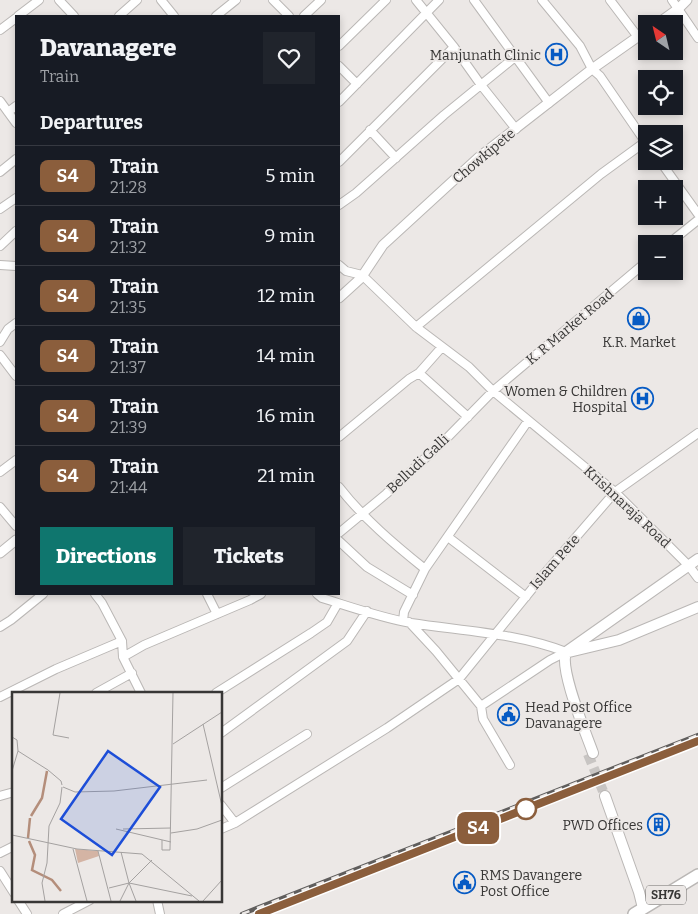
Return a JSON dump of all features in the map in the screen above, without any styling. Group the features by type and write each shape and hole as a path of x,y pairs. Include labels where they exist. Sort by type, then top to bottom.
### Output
{"main road":[{"path":"564,653 698,559"},
{"path":"564,653 619,640 698,607"},
{"path":"564,653 566,675 590,754"},
{"path":"607,796 641,910"},
{"name":"SH76","path":"641,910 698,875"}],"street":[{"path":"20,15 39,0"},
{"path":"59,0 73,15"},
{"path":"120,15 137,0"},
{"path":"161,0 173,15"},
{"path":"217,15 236,0"},
{"path":"273,0 288,15"},
{"path":"305,15 321,0"},
{"path":"340,45 386,0"},
{"path":"416,0 516,129"},
{"path":"340,101 439,0"},
{"path":"474,0 549,103"},
{"path":"542,0 580,46 592,69 600,76 638,131"},
{"path":"610,0 638,37"},
{"path":"672,0 698,38"},
{"path":"670,15 687,0"},
{"path":"0,30 15,19"},
{"name":"Chowkipete","path":"340,297 362,275 382,245 479,157 592,69 638,37"},
{"path":"340,161 454,47"},
{"path":"340,204 356,193 444,115 514,57"},
{"path":"340,67 357,84"},
{"path":"0,101 15,122"},
{"path":"8,112 15,107"},
{"path":"370,130 396,158"},
{"path":"416,328 601,174 638,148"},
{"path":"0,172 15,160"},
{"path":"666,170 698,214"},
{"path":"0,209 15,199"},
{"path":"679,235 698,220"},
{"path":"0,246 15,232"},
{"path":"0,265 15,266"},
{"path":"340,266 346,271 362,275"},
{"name":"K. R Market Road","path":"493,391 638,269"},
{"name":"Krishnaraja Road","path":"362,275 416,328 470,367 493,391 615,492 689,566 698,578"},
{"path":"0,342 8,329 15,324"},
{"path":"340,436 409,379 419,373 442,347"},
{"path":"0,355 15,375"},
{"path":"419,373 468,417"},
{"name":"Belludi Galli","path":"340,532 439,446 493,391"},
{"path":"510,766 482,719 481,706 436,651 406,622 404,612 425,569 528,421"},
{"name":"Islam Pete","path":"222,829 235,823 387,728 459,679 526,596 615,492 698,433"},
{"path":"0,472 15,461"},
{"path":"340,488 362,513 425,569"},
{"path":"0,507 15,525"},
{"path":"448,536 526,596"},
{"path":"0,553 15,541"},
{"path":"340,543 366,567 412,595"},
{"path":"0,627 42,595"},
{"path":"96,595 122,641 123,657 141,692"},
{"path":"208,595 217,614"},
{"path":"123,657 144,645 259,595"},
{"path":"319,595 322,598 338,603 406,622 496,634 553,647 564,653 481,706"},
{"path":"218,692 327,622 338,603"},
{"path":"222,732 347,641 367,611"},
{"path":"0,697 56,669 122,641"},
{"path":"98,692 132,673"},
{"path":"222,787 307,734"},
{"path":"222,806 235,823"},
{"path":"0,853 12,847"},
{"path":"0,872 12,890"},
{"path":"19,902 27,914"},
{"path":"63,914 86,902"}],"tunnel":[{"path":"588,754 605,796"}],"railway":[{"path":"242,914 698,735"}],"train":[{"name":"S4","path":"259,914 698,741"}],"place":[{"name":"Manjunath Clinic","path":"557,55"},
{"name":"K.R. Market","path":"639,319"},
{"name":"Women & Children Hospital","path":"643,399"},
{"name":"Head Post Office Davanagere","path":"509,715"},
{"name":"PWD Offices","path":"659,825"},
{"name":"RMS Davangere Post Office","path":"464,883"}]}
